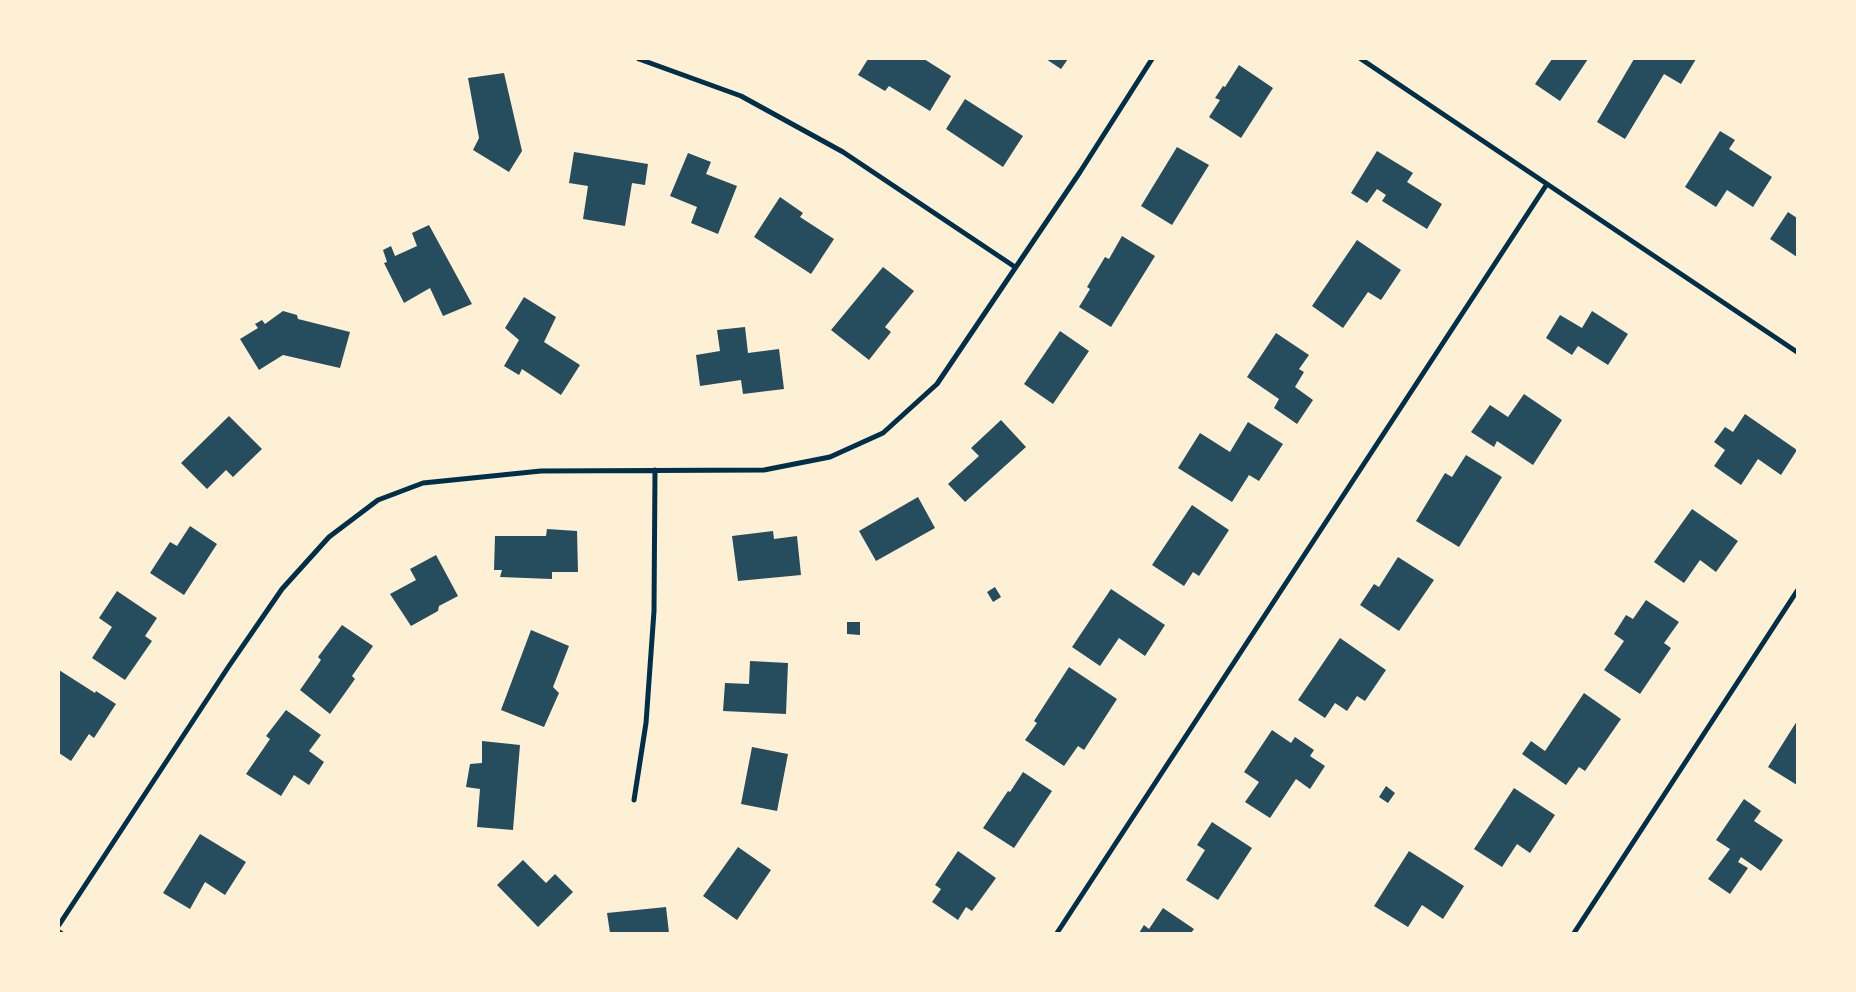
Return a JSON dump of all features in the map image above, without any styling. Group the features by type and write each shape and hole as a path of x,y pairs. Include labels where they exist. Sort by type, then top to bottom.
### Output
{"street":[{"path":"59,925 229,666 282,589 329,537 378,500 423,483 541,471 764,470 830,457 883,433 937,384 1080,172 1152,59"},
{"path":"1361,59 1797,352"},
{"path":"639,60 741,96 843,152 1015,267"},
{"path":"1057,933 1547,184"},
{"path":"634,800 646,723 654,610 655,470"},
{"path":"1574,933 1797,591"}],"building":[{"path":"868,59 924,59 951,76 930,111 889,86 885,91 858,75"},
{"path":"1046,59 1068,59 1061,69"},
{"path":"1552,59 1588,59 1560,101 1535,84"},
{"path":"1634,59 1696,59 1681,84 1664,74 1625,139 1597,122"},
{"path":"1239,65 1273,88 1241,138 1209,117 1220,100 1215,98 1223,86 1225,87"},
{"path":"504,73 522,151 509,172 473,150 479,138 468,78"},
{"path":"965,99 1023,136 1003,167 946,129"},
{"path":"1720,131 1735,140 1729,149 1772,177 1753,207 1727,190 1716,207 1685,187"},
{"path":"1177,147 1209,165 1172,225 1141,206"},
{"path":"1377,151 1413,173 1407,182 1442,204 1427,229 1382,201 1386,195 1377,189 1367,203 1351,193"},
{"path":"574,152 648,164 645,185 632,183 625,226 583,219 588,186 569,183"},
{"path":"688,153 711,162 706,174 737,186 718,234 691,223 697,207 670,196"},
{"path":"780,197 803,213 800,217 834,239 811,274 754,237"},
{"path":"1788,212 1797,218 1797,257 1770,239"},
{"path":"429,225 472,304 443,316 430,288 404,303 384,263 387,262 383,250 391,246 395,256 417,246 412,233"},
{"path":"1122,236 1155,256 1111,327 1079,307 1090,289 1087,287 1105,257 1109,259"},
{"path":"1357,240 1401,270 1381,300 1368,292 1343,328 1312,306"},
{"path":"883,267 914,291 885,327 891,332 869,360 831,330"},
{"path":"524,297 556,317 544,342 580,365 561,395 522,369 519,375 504,366 519,340 505,328"},
{"path":"283,311 297,315 298,319 350,332 340,368 283,355 259,370 240,339 258,328 255,324 262,320 265,324"},
{"path":"1592,311 1628,334 1608,365 1578,346 1572,355 1546,338 1560,315 1582,328"},
{"path":"745,327 748,353 779,349 784,389 743,394 741,380 700,386 696,355 720,351 717,330"},
{"path":"1060,331 1089,351 1053,404 1024,384"},
{"path":"1276,333 1309,355 1299,369 1304,372 1295,387 1313,400 1297,424 1274,408 1279,399 1247,377"},
{"path":"1524,394 1562,420 1533,465 1497,441 1494,447 1471,432 1490,405 1508,417"},
{"path":"1745,414 1797,450 1781,475 1758,459 1741,485 1714,466 1725,450 1714,442 1725,427 1733,432"},
{"path":"229,416 262,449 233,477 226,470 207,489 181,463"},
{"path":"1001,420 1026,447 965,502 948,484 979,456 971,448"},
{"path":"1248,422 1283,444 1259,481 1249,475 1232,502 1178,468 1200,433 1230,452"},
{"path":"1466,455 1502,477 1459,547 1416,521 1445,473 1452,477"},
{"path":"918,497 935,528 876,561 859,531"},
{"path":"1192,505 1229,530 1199,576 1193,572 1184,586 1152,565"},
{"path":"1692,509 1738,541 1716,572 1700,560 1684,583 1654,562"},
{"path":"190,526 217,544 184,595 150,573 170,542 177,546"},
{"path":"547,529 577,531 578,572 552,572 552,579 500,577 502,570 494,570 495,536 546,536"},
{"path":"773,531 774,539 797,536 801,575 738,581 732,536"},
{"path":"436,555 458,596 439,606 438,611 411,626 390,594 416,580 410,569"},
{"path":"1398,557 1434,580 1399,631 1360,605 1374,584 1379,587"},
{"path":"995,587 1001,597 993,602 987,592"},
{"path":"1111,589 1165,625 1145,656 1119,638 1100,666 1072,647"},
{"path":"117,591 157,618 145,636 152,641 125,680 92,658 112,627 99,618"},
{"path":"1646,600 1679,622 1664,643 1671,648 1640,694 1604,670 1624,641 1614,634 1626,615 1633,619"},
{"path":"847,622 860,622 860,635 847,634"},
{"path":"342,625 373,646 352,676 355,679 330,714 300,690 321,660 318,657"},
{"path":"531,630 569,646 553,687 559,693 544,727 501,710"},
{"path":"1340,638 1386,670 1365,701 1357,696 1347,711 1335,703 1325,718 1298,700"},
{"path":"750,661 788,663 786,714 723,711 725,683 749,684"},
{"path":"1069,667 1117,699 1084,750 1078,746 1064,766 1025,740 1037,723 1034,721"},
{"path":"59,670 116,704 94,738 89,734 71,761 59,753"},
{"path":"1584,693 1621,719 1585,771 1579,767 1566,785 1522,754 1531,741 1545,751"},
{"path":"286,710 321,735 309,751 324,762 309,785 294,775 281,796 246,774 270,739 266,736"},
{"path":"1797,721 1797,785 1768,767"},
{"path":"1272,730 1291,743 1295,737 1314,750 1310,756 1325,766 1310,789 1296,779 1270,818 1245,802 1259,782 1244,772"},
{"path":"482,741 520,745 513,830 477,827 480,789 466,787 470,764 482,763"},
{"path":"752,747 788,754 777,811 741,804"},
{"path":"1023,772 1052,791 1014,848 983,828"},
{"path":"1386,786 1395,793 1388,803 1379,797"},
{"path":"1514,788 1555,815 1530,853 1517,844 1502,867 1474,849"},
{"path":"1744,799 1761,811 1754,821 1783,840 1761,871 1741,857 1738,862 1748,868 1730,894 1708,879 1730,849 1716,840"},
{"path":"1212,822 1252,848 1218,900 1186,880 1205,850 1197,845"},
{"path":"200,834 246,862 225,895 205,882 190,909 163,893"},
{"path":"738,847 771,870 737,920 703,896"},
{"path":"958,851 996,878 972,911 966,907 958,920 932,902 941,889 935,885"},
{"path":"1409,851 1464,886 1443,919 1422,905 1408,927 1374,906"},
{"path":"523,860 546,883 555,874 573,892 538,927 497,885"},
{"path":"666,907 669,933 610,933 607,913"},
{"path":"1163,908 1194,929 1191,933 1139,933 1144,925 1149,929"}]}
